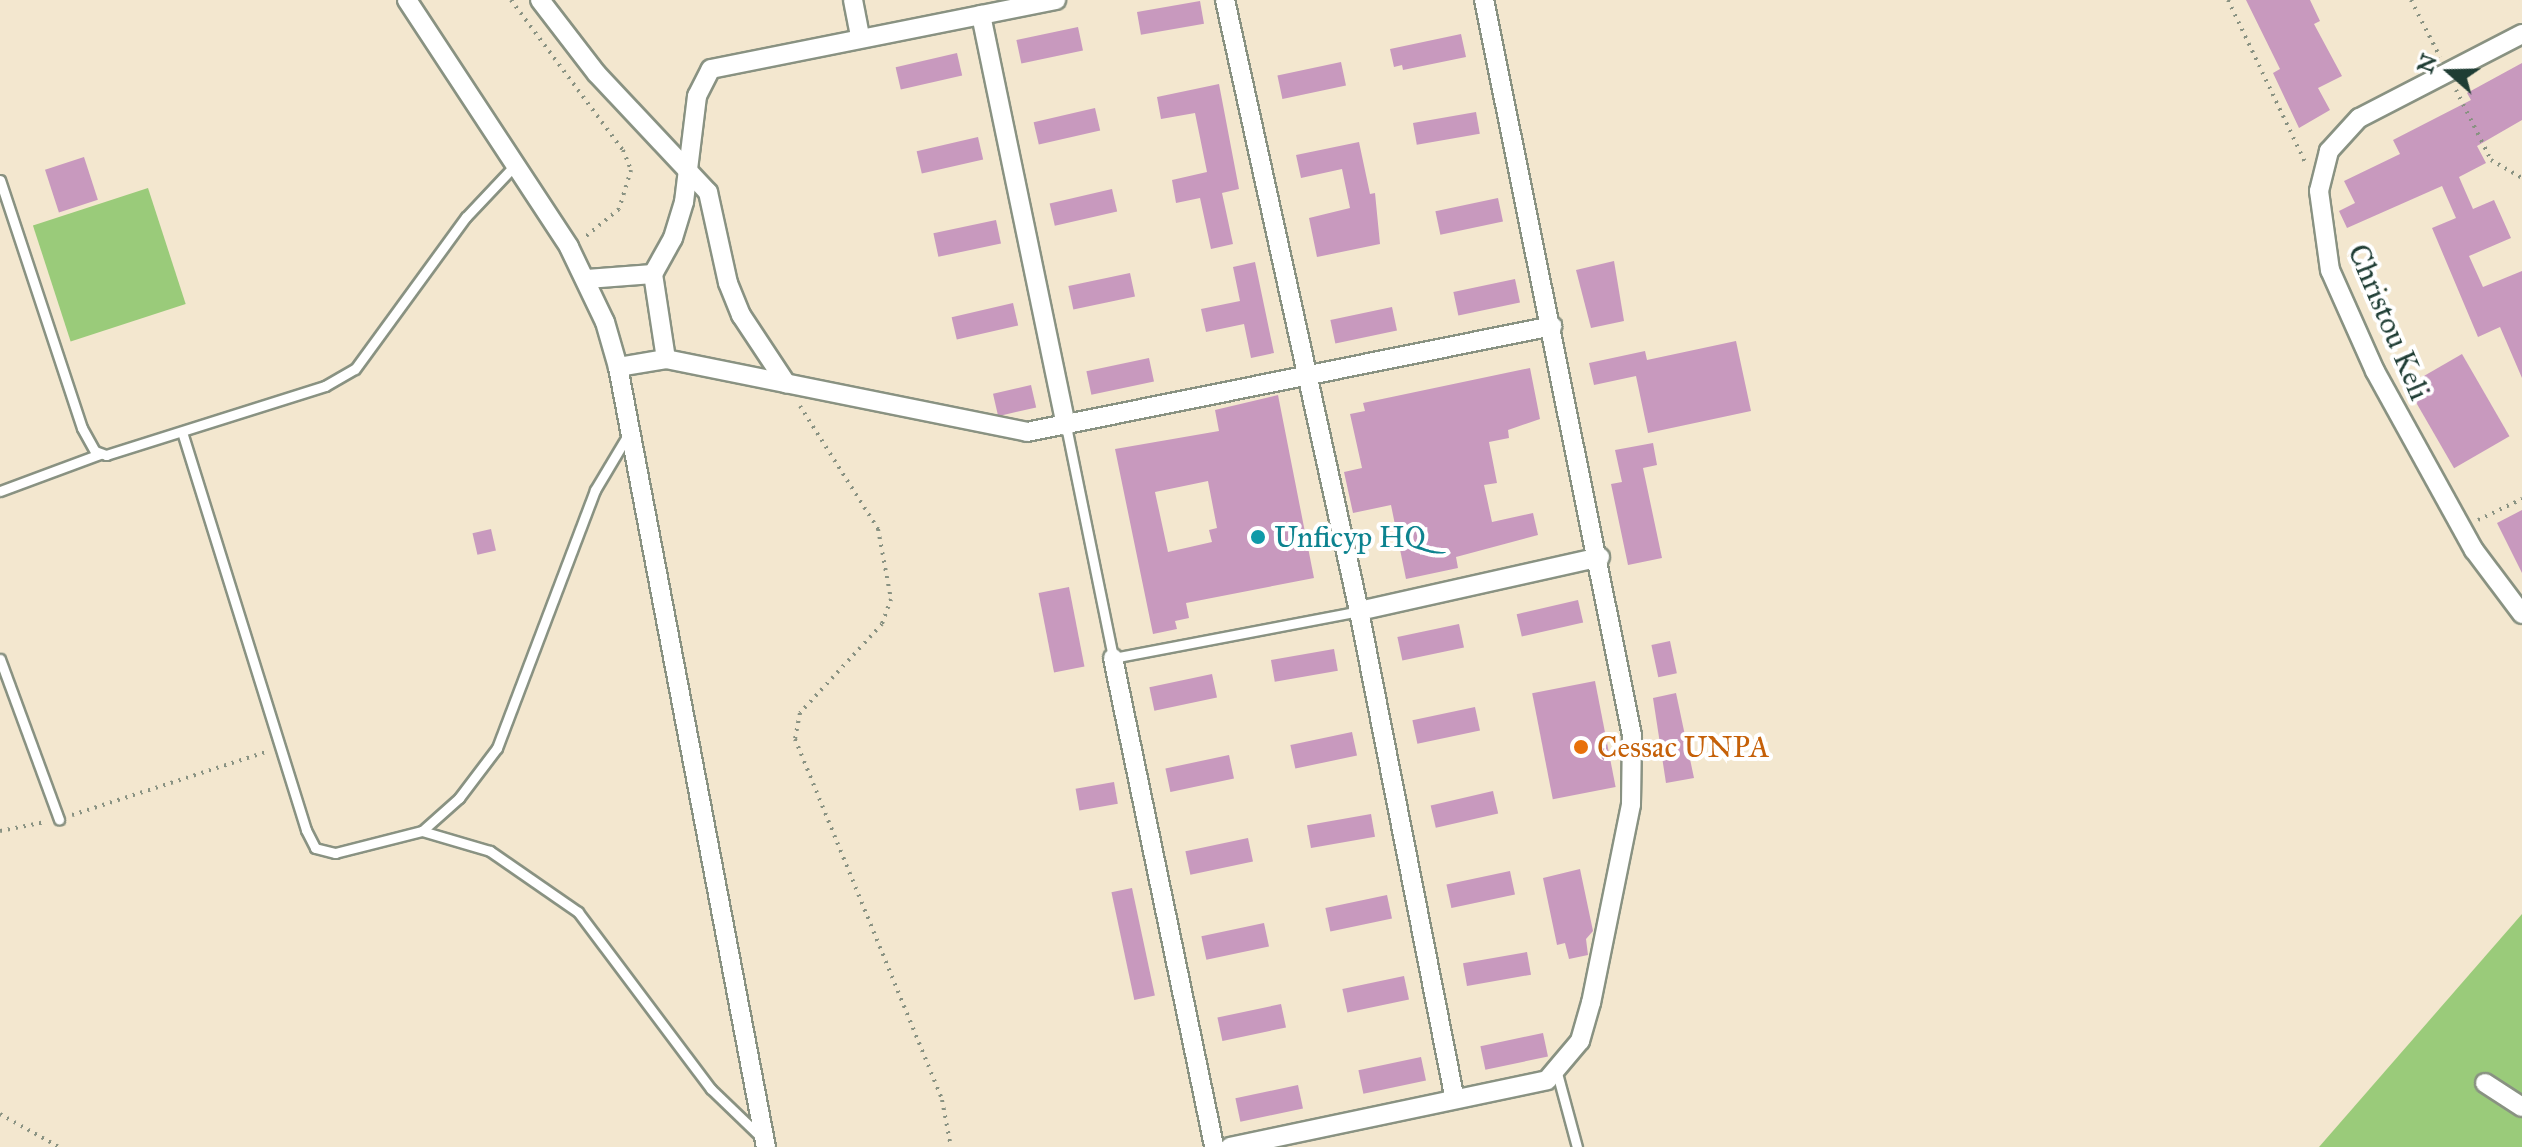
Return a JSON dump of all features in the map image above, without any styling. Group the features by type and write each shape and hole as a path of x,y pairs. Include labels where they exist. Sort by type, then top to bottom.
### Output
{"street":[{"path":"407,0 569,247 587,279 618,367 765,1144"},
{"path":"540,0 597,74 689,168 708,192 728,283 741,315 786,383"},
{"path":"853,0 860,36"},
{"path":"666,359 657,268 681,214 697,96 711,69 860,36 1056,0"},
{"path":"1225,0 1359,611 1455,1099"},
{"path":"1230,1147 1533,1085 1557,1073 1580,1041 1591,1003 1631,804 1632,735 1600,557 1484,0"},
{"path":"981,15 1066,426"},
{"name":"Christou Keli","path":"2522,34 2359,118 2340,134 2329,151 2319,191 2330,270 2382,384 2461,528 2522,614"},
{"path":"587,279 657,268"},
{"path":"618,367 666,359 1003,430 1066,426 1552,326"},
{"path":"1359,611 1600,557"},
{"path":"1113,658 1214,1147"},
{"path":"2485,1083 2522,1107"}],"lane":[{"path":"0,491 100,454 119,454 183,435 325,386 355,369 466,217 514,166"},
{"path":"0,180 82,428 100,454"},
{"path":"1066,426 1113,658 1359,611"},
{"path":"183,435 315,848 335,853 422,831 459,798 497,748 595,490 629,433"},
{"path":"0,659 59,819"},
{"path":"422,831 490,851 555,891 578,912 711,1089 765,1144"},
{"path":"1557,1073 1577,1147"}],"path":[{"path":"511,0 623,150 631,170 619,209 605,225 569,247"},
{"path":"2228,0 2319,191"},
{"path":"2411,0 2491,160 2522,178"},
{"path":"786,383 878,529 891,599 882,624 800,713 795,739 942,1100 951,1147"},
{"path":"2461,528 2522,499"},
{"path":"0,831 59,819 281,747"},
{"path":"0,1114 59,1147"}],"green space":[{"path":"148,188 186,304 71,341 33,225"},
{"path":"2522,914 2522,1147 2319,1147"}],"building":[{"path":"2246,0 2310,0 2320,21 2314,24 2342,76 2318,88 2330,110 2299,128 2273,73 2280,69"},
{"path":"1200,1 1204,24 1141,35 1137,12"},
{"path":"1078,27 1083,50 1021,64 1016,40"},
{"path":"1461,34 1466,57 1403,70 1402,65 1394,67 1390,49"},
{"path":"957,53 962,75 901,90 896,67"},
{"path":"1341,62 1346,85 1282,99 1277,76"},
{"path":"2522,63 2522,120 2477,146 2486,163 2459,177 2473,209 2494,200 2511,238 2469,256 2483,287 2522,271 2522,378 2500,327 2478,337 2432,228 2456,218 2442,186 2347,228 2339,211 2355,203 2344,181 2400,154 2393,140 2471,100 2467,93"},
{"path":"1219,84 1239,189 1222,193 1233,244 1211,249 1200,198 1176,203 1172,180 1207,172 1195,113 1161,119 1157,97"},
{"path":"1095,108 1100,130 1039,145 1034,122"},
{"path":"1476,112 1480,134 1417,145 1413,123"},
{"path":"978,137 983,159 922,174 917,151"},
{"path":"1359,142 1370,194 1375,193 1380,244 1317,257 1309,218 1350,208 1342,169 1301,178 1296,155"},
{"path":"84,157 98,200 59,212 45,170"},
{"path":"1112,189 1117,211 1055,226 1050,203"},
{"path":"1498,198 1503,221 1440,235 1435,211"},
{"path":"996,220 1001,243 938,257 933,233"},
{"path":"1614,261 1624,321 1591,328 1576,270"},
{"path":"1255,262 1274,353 1251,358 1244,324 1206,332 1201,309 1240,301 1233,267"},
{"path":"1130,273 1135,296 1073,310 1068,286"},
{"path":"1515,279 1520,302 1458,316 1453,292"},
{"path":"1013,303 1018,325 957,340 952,317"},
{"path":"1392,307 1397,330 1335,344 1330,320"},
{"path":"1736,341 1751,411 1648,433 1636,376 1594,385 1589,363 1645,351 1647,360"},
{"path":"2462,354 2510,436 2454,468 2407,386"},
{"path":"1149,358 1154,381 1091,395 1086,371"},
{"path":"1530,368 1540,419 1508,430 1509,438 1489,442 1497,483 1484,485 1492,522 1533,513 1538,535 1456,557 1458,568 1406,579 1391,505 1353,513 1344,472 1362,468 1350,414 1365,411 1363,403"},
{"path":"1031,385 1036,407 998,416 993,394"},
{"name":"Unficyp HQ","path":"1278,395 1314,578 1186,603 1189,618 1175,621 1177,629 1153,634 1115,449 1219,431 1215,410","holes":["1208,481 1217,528 1209,530 1212,542 1168,552 1155,492"]},
{"path":"1653,443 1657,465 1643,468 1662,558 1628,565 1611,484 1622,482 1615,450"},
{"path":"2522,510 2522,573 2497,523"},
{"path":"491,529 496,550 477,555 472,533"},
{"path":"1069,587 1084,667 1054,672 1039,593"},
{"path":"1578,600 1583,622 1522,637 1517,614"},
{"path":"1459,624 1464,647 1402,661 1397,637"},
{"path":"1670,641 1677,673 1658,677 1651,645"},
{"path":"1334,649 1338,671 1275,682 1271,660"},
{"path":"1212,674 1217,697 1154,711 1149,687"},
{"path":"1595,681 1616,787 1553,799 1532,693"},
{"path":"1676,693 1694,778 1666,783 1653,698"},
{"path":"1475,707 1480,730 1417,744 1412,720"},
{"path":"1352,732 1357,755 1295,769 1290,745"},
{"path":"1229,755 1234,778 1170,792 1165,769"},
{"path":"1114,782 1118,804 1079,810 1076,789"},
{"path":"1493,791 1498,813 1436,828 1431,805"},
{"path":"1371,814 1375,837 1311,848 1307,825"},
{"path":"1248,838 1253,861 1190,875 1185,851"},
{"path":"1580,869 1593,931 1586,939 1588,955 1569,959 1565,943 1557,945 1543,878"},
{"path":"1510,871 1515,894 1451,908 1446,885"},
{"path":"1132,888 1155,996 1134,1000 1111,892"},
{"path":"1387,895 1392,918 1330,932 1325,908"},
{"path":"1264,923 1269,946 1206,960 1201,936"},
{"path":"1527,952 1531,975 1467,986 1463,963"},
{"path":"1404,976 1409,999 1347,1013 1342,989"},
{"path":"1281,1004 1286,1027 1222,1041 1217,1018"},
{"path":"1543,1033 1548,1056 1485,1070 1480,1046"},
{"path":"1421,1057 1426,1080 1363,1094 1358,1070"},
{"path":"1298,1085 1303,1108 1240,1122 1235,1098"}],"place":[{"name":"Unficyp HQ","path":"1258,537"},
{"name":"Cessac UNPA","path":"1581,747"}]}
